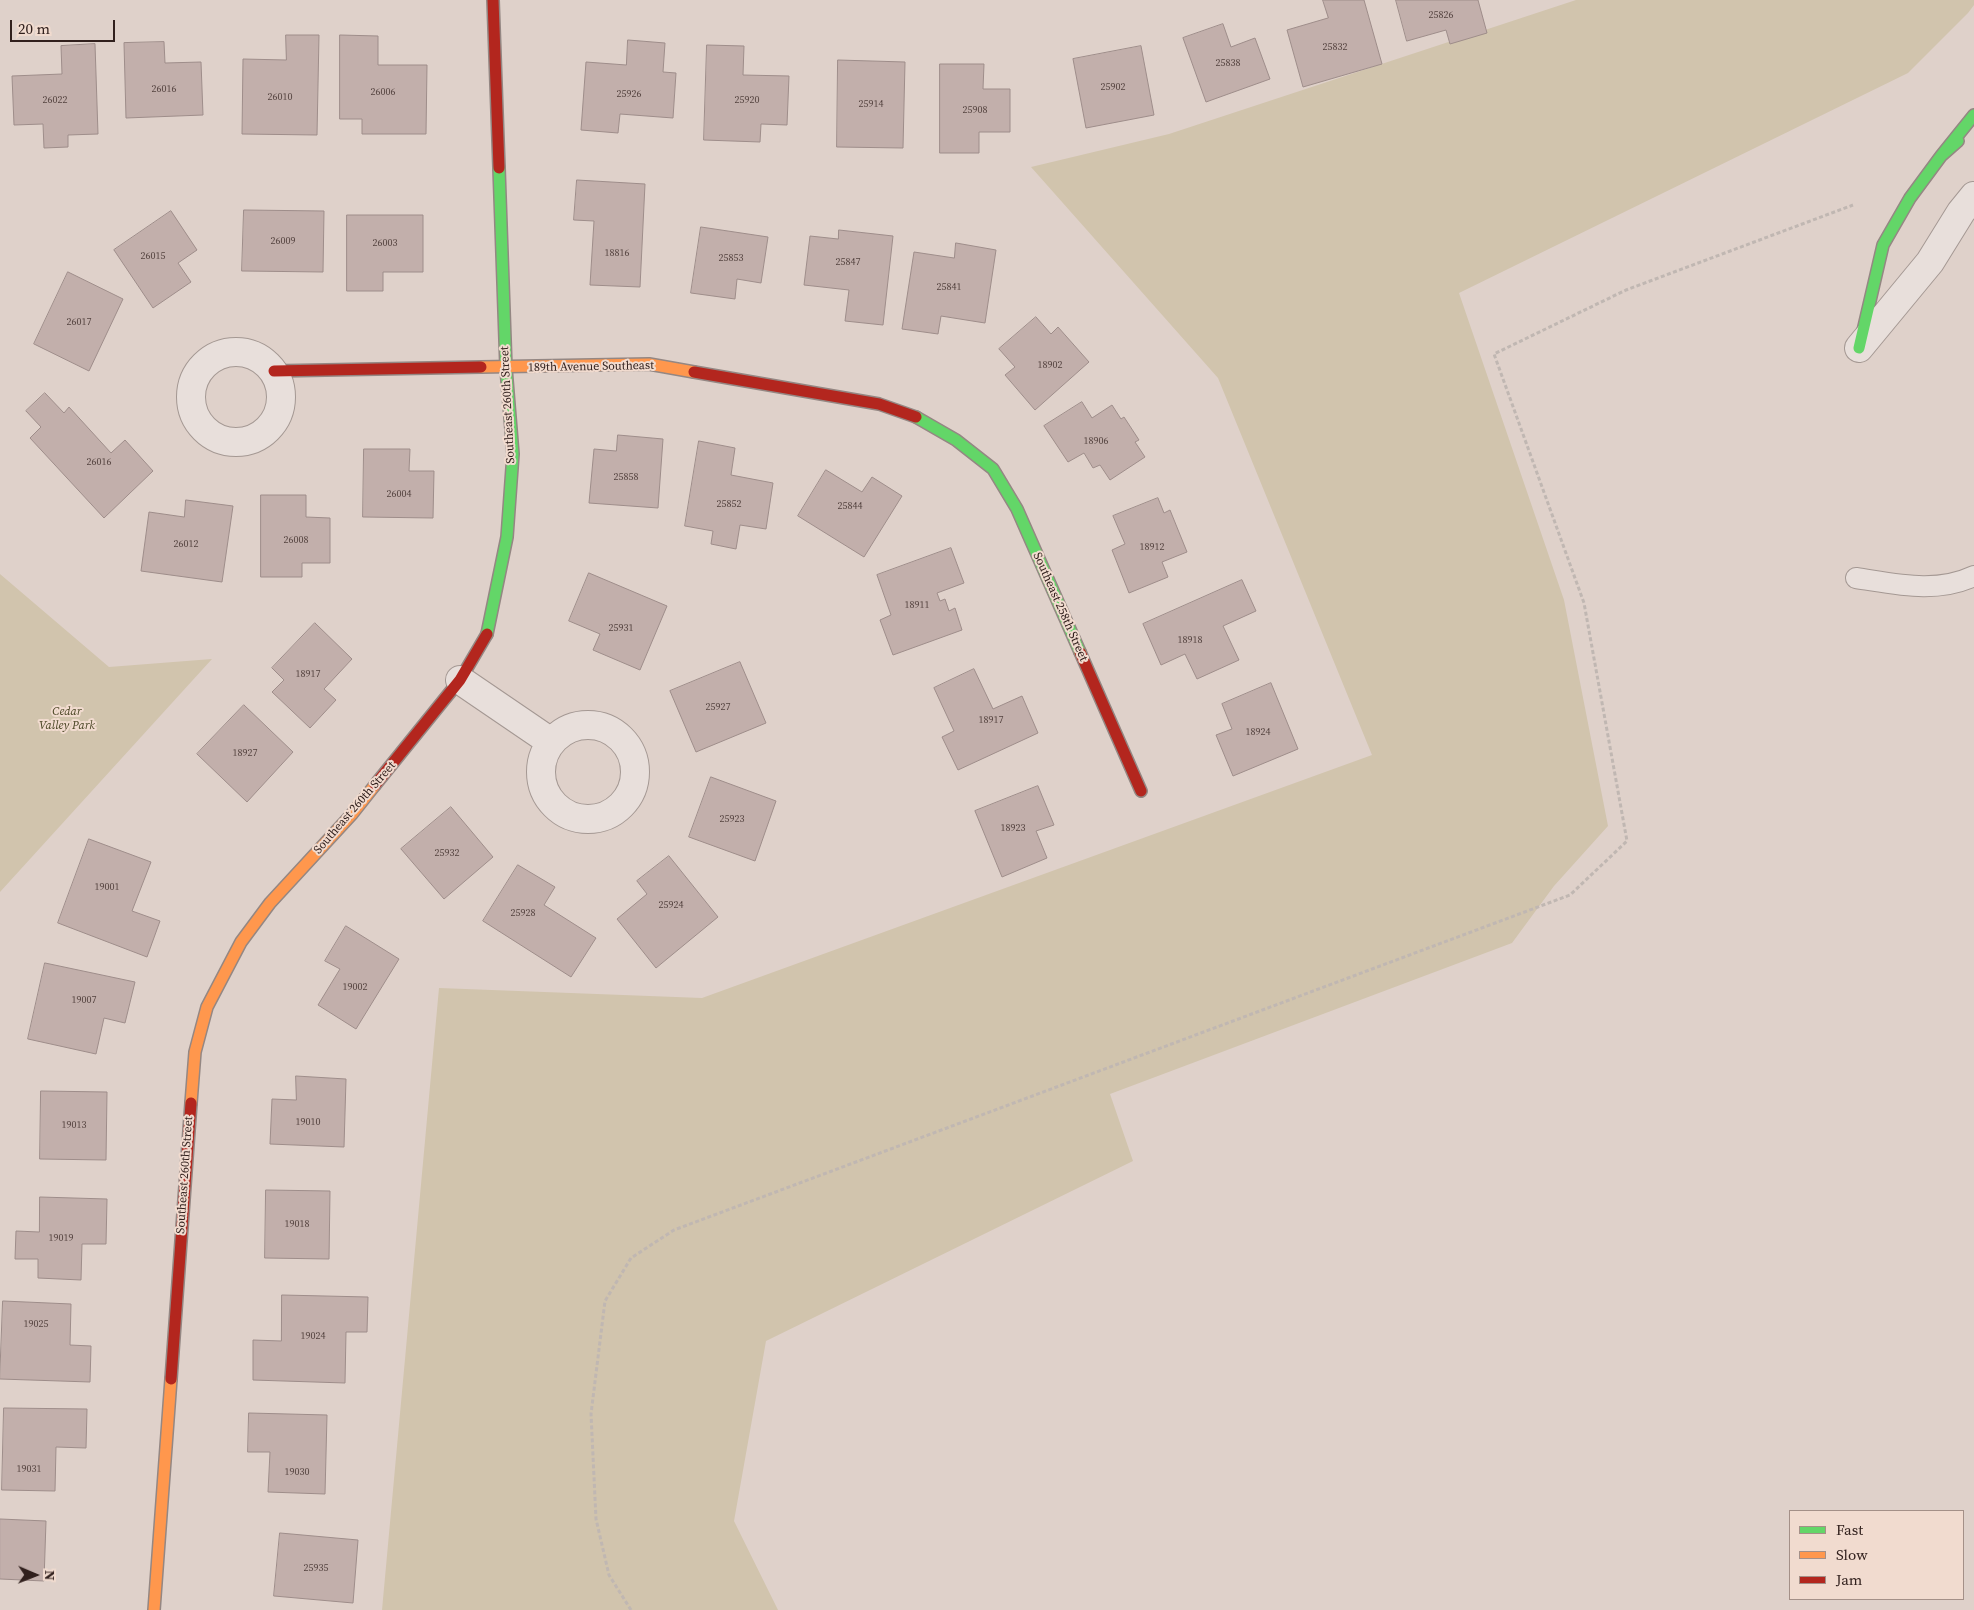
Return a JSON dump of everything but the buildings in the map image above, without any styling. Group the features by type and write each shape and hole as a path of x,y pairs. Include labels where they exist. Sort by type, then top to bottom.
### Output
{"main road":[{"name":"Southeast 260th Street","path":"154,1610 194,1061 207,1007 241,942 270,903 352,814 460,680 487,636 507,537 513,454 506,368 493,0"},
{"path":"1859,348 1883,245 1910,198 1974,115"},
{"path":"1941,156 1974,127"},
{"name":"189th Avenue Southeast","path":"274,372 649,364 879,404 924,420 956,440"},
{"name":"Southeast 258th Street","path":"956,440 993,469 1017,508 1141,791"}],"street":[{"path":"1859,348 1930,262 1961,212 1974,196"},
{"path":"460,680 551,742"}],"lane":[{"path":"1856,578 1914,588 1957,584 1974,576"}],"path":[{"path":"631,1610 609,1575 596,1519 591,1414 605,1301 631,1258 674,1230 1570,895 1627,841 1584,604 1494,354 1626,290 1853,205"}],"green space":[{"path":"1576,0 1974,0 1974,5 1968,13 1908,73 1459,293 1564,600 1608,826 1554,886 1512,943 1110,1094 1133,1161 766,1341 734,1521 778,1610 382,1610 439,988 702,998 1372,755 1218,378 1031,167 1169,134"},
{"name":"Cedar Valley Park","path":"0,574 109,667 212,659 0,892"}],"traffic: fast":[{"path":"1941,156 1974,115"},
{"path":"1859,348 1883,245 1910,198 1941,156 1958,141"},
{"path":"487,634 507,537 513,454 506,368 499,168"},
{"path":"916,417 956,440 993,469 1017,509 1080,652"}],"traffic: slow":[{"path":"481,367 649,364 694,372"},
{"path":"191,1103 195,1052 207,1007 241,942 270,903 352,814 375,785"},
{"path":"154,1610 171,1379"}],"traffic: jam":[{"path":"493,0 499,168"},
{"path":"274,371 481,367"},
{"path":"694,372 879,404 916,417"},
{"path":"375,785 460,680 487,634"},
{"path":"1080,652 1141,791"},
{"path":"171,1379 191,1103"}]}
